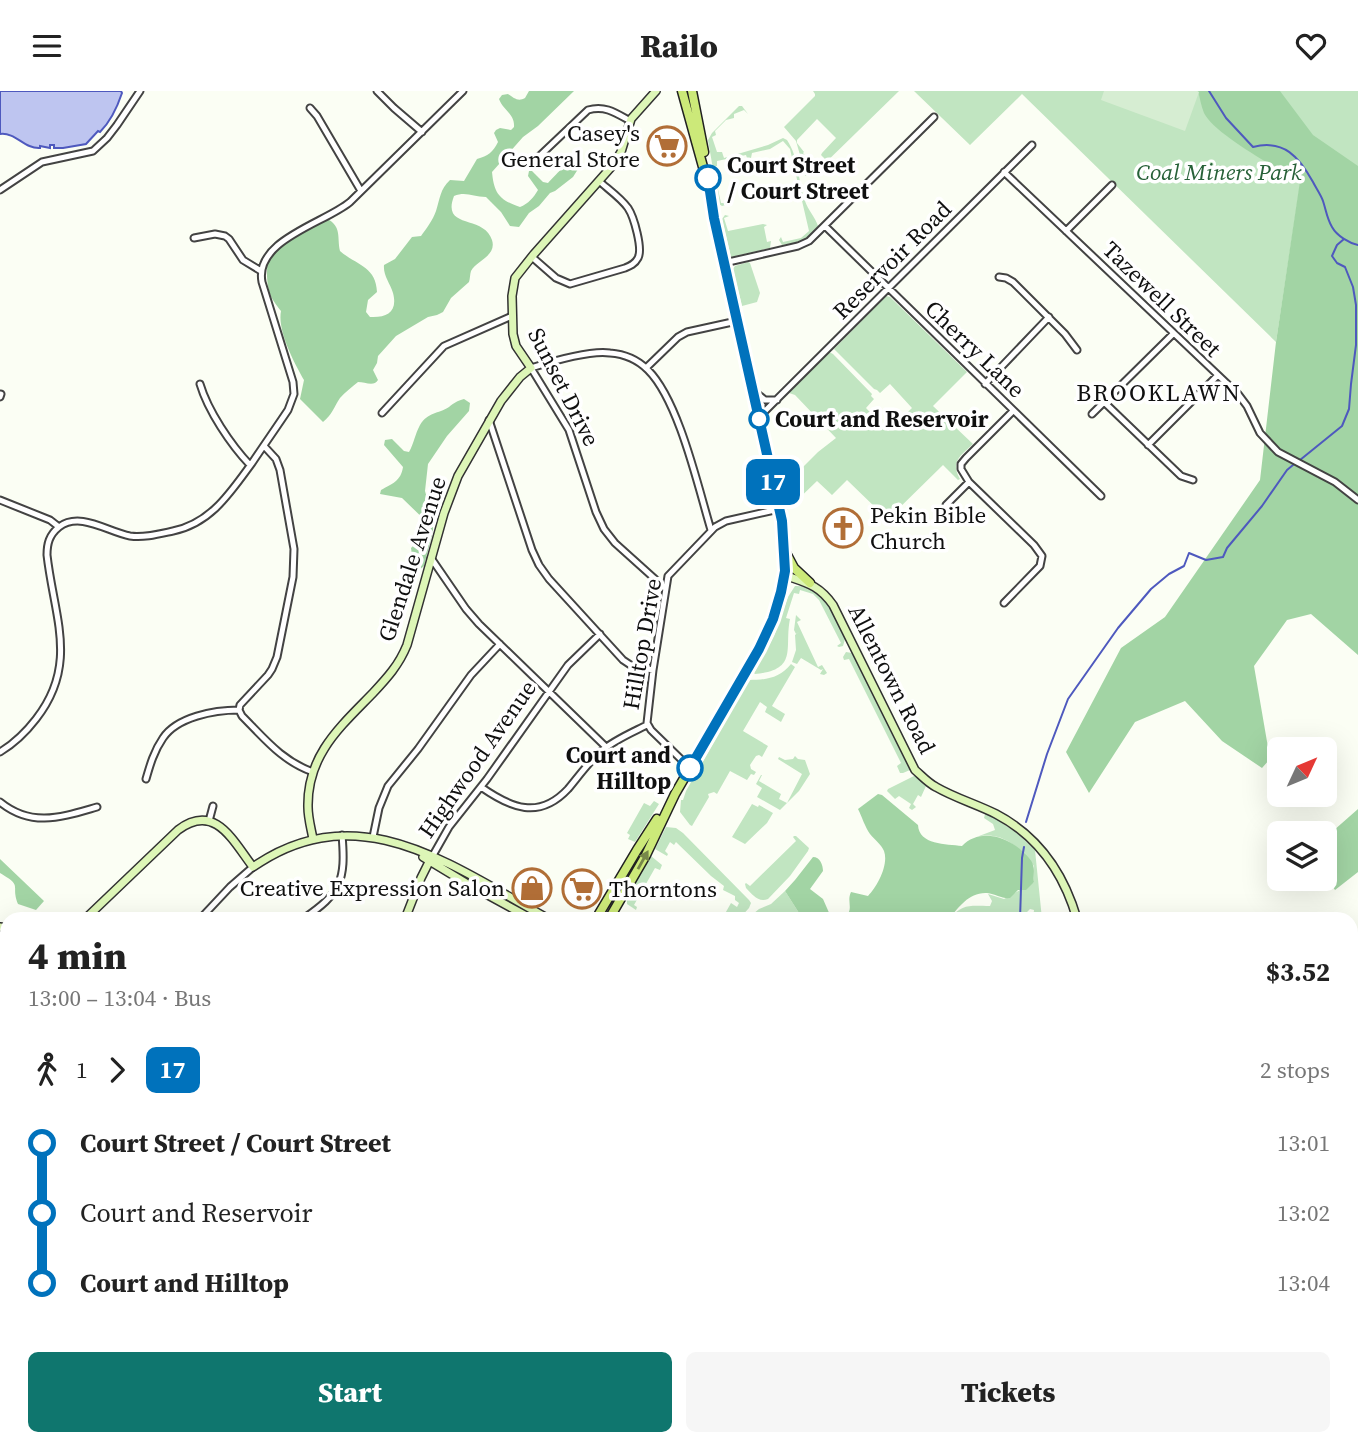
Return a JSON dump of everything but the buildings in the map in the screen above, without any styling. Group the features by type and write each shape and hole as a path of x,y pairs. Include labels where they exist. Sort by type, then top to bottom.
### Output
{"main road":[{"path":"600,912 675,794 767,634 784,575 785,550 779,509 713,213 682,91"},
{"path":"692,91 713,213"},
{"path":"785,550 794,568 810,583"},
{"path":"613,912 646,855 675,794"}],"street":[{"path":"0,190 42,162 93,151 107,138 140,91"},
{"path":"377,91 422,132"},
{"path":"0,752 14,743 32,725 47,705 58,681 61,644 47,551 49,538 59,527 78,521 139,537 185,528 216,510 290,407 294,391 289,366 262,282 261,271 267,256 291,236 347,204 463,91"},
{"name":"Sunset Drive","path":"654,93 630,121 621,152 613,165 515,278 512,316 515,342 569,430 596,512 607,534 665,588"},
{"path":"310,108 361,191"},
{"path":"530,165 588,110 605,108 630,121"},
{"path":"724,263 803,244 825,226 934,117"},
{"name":"Reservoir Road","path":"759,418 1032,145"},
{"name":"Tazewell Street","path":"1004,171 1242,399 1260,433 1278,452 1335,482 1358,500"},
{"path":"532,257 556,278 570,283 625,268 638,260 640,250 629,209 599,181"},
{"path":"1066,231 1112,185"},
{"name":"Cherry Lane","path":"825,226 1101,496"},
{"path":"194,238 215,234 225,236 243,260 261,271"},
{"path":"999,278 1013,282 1049,317 1077,350"},
{"path":"382,413 444,346 512,316"},
{"path":"985,384 1049,317"},
{"path":"646,368 678,337 687,332 737,321"},
{"path":"1092,414 1173,334"},
{"path":"531,368 606,352 625,356 646,368 658,382 678,423 711,530"},
{"name":"Glendale Avenue","path":"313,839 308,804 309,788 324,748 397,665 407,645 452,489 489,420 516,381 531,368"},
{"path":"1148,445 1217,376"},
{"path":"201,384 216,418 250,465"},
{"path":"752,387 765,400 777,400"},
{"path":"1104,402 1181,477 1193,480"},
{"path":"1004,603 1040,566 1042,556 969,482 961,471 961,466 1013,411"},
{"path":"489,420 539,565 627,663 653,670"},
{"path":"264,446 276,460 280,470 295,561 274,666 240,705 239,710 240,715 287,760 313,772"},
{"path":"948,521 944,514 946,505 969,482"},
{"path":"0,500 50,520 59,527"},
{"name":"Hilltop Drive","path":"690,768 647,725 646,720 669,574 711,530 726,521 779,509"},
{"path":"431,558 466,609 606,747"},
{"name":"Allentown Road","path":"784,575 810,583 825,593 915,770 935,787 997,815 1030,838 1057,872 1075,912"},
{"name":"Highwood Avenue","path":"408,912 421,878 449,827 571,662 600,634"},
{"path":"373,838 379,807 392,779 418,750 471,675 500,645"},
{"path":"146,779 157,748 163,737 172,729 206,713 239,710"},
{"name":"Hilltop Drive","path":"481,787 501,801 514,806 540,806 560,796 606,747 647,725"},
{"path":"0,802 15,813 43,819 58,818 97,807"},
{"path":"209,821 213,806"},
{"path":"92,912 178,830 194,822 209,821 218,825 253,867"},
{"path":"313,912 336,890 341,879 344,862 342,835"},
{"path":"207,912 230,887 274,853 313,839 342,835 373,838 402,845 470,875 536,912"},
{"path":"431,859 466,883 519,912"}],"green space":[{"path":"529,91 574,91 523,137 492,172 499,195 507,202 520,207 538,190 528,176 529,171 548,183 574,158 579,161 580,166 573,177 550,193 529,213 519,227 510,226 486,197 466,194 454,196 453,214 488,232 492,240 492,250 474,267 469,282 451,298 443,312 428,317 396,336 378,356 373,370 378,380 372,384 358,382 340,398 323,422 300,399 304,380 288,347 280,319 281,311 272,299 268,287 267,264 271,254 327,219 337,229 340,251 369,271 376,283 377,292 368,300 366,312 370,317 390,313 394,300 384,265 395,259 412,237 421,236 433,218 447,183 450,180 464,181 477,159 492,151 498,142 494,133 496,130 511,130 514,127 513,119 499,99 502,95 508,94 520,100 525,98"},
{"path":"813,91 899,91 815,173 805,176 806,169 813,169 824,158 822,153 836,138 817,119 797,140 807,158 802,162 796,141 784,127 815,96"},
{"name":"Coal Miners Park","path":"914,91 1358,91 1358,168 1307,139 1276,342 1022,94 970,145"},
{"path":"1104,91 1199,92 1185,131 1101,100"},
{"path":"1198,91 1280,91 1313,135 1358,166 1358,655 1311,614 1287,620 1254,666 1267,742 1267,762 1262,768 1222,741 1185,701 1135,722 1089,793 1066,752 1121,648 1165,617 1260,480 1276,342 1300,181 1220,131 1204,113"},
{"path":"739,106 742,106 748,114 744,110 734,114 734,118 726,120 715,131 716,135 712,137 717,152 722,152 724,158 783,138 787,140 794,154 805,201 818,226 804,241 782,245 779,240 781,237 783,242 801,238 809,231 790,149 783,141 770,149 752,153 751,158 746,155 717,161 717,166 713,167 721,203 726,205 719,204 708,140 712,133"},
{"path":"725,215 729,216 724,218 728,231 767,225 764,227 767,242 771,241 770,248 731,257 722,219"},
{"path":"748,262 760,293 757,302 742,306 733,269"},
{"path":"886,296 967,372 933,406 973,444 956,464 960,479 943,465 887,520 847,480 832,495 817,481 787,510 782,487 836,438 795,395 789,393 829,352 872,394 874,399 866,408 888,431 912,408 890,384 880,393 874,389 834,349"},
{"path":"464,399 470,403 469,411 447,436 428,464 425,491 433,520 433,531 424,566 418,571 411,548 432,527 402,498 380,494 381,490 398,479 403,467 384,445 385,440 392,439 404,451 409,452 423,421"},
{"path":"795,586 814,591 827,604 845,639 843,646 837,646 841,643 819,600 813,594 800,590 799,594 794,593 786,618 790,619 787,656 784,662 769,672 755,674 774,636 788,597"},
{"path":"796,615 801,620 797,622 818,667 822,665 827,673 824,675 820,674 823,669 821,670 801,658 797,664 792,662 796,650 795,635 800,631 796,634 794,630"},
{"path":"846,652 852,653 910,770 900,773 897,766 901,763 849,659 844,660"},
{"path":"791,664 795,667 772,706 785,714 781,722 765,712 767,707 760,702 743,731 768,746 762,757 756,756 750,765 756,772 747,780 730,771 717,794 708,794 709,797 692,826 690,825 680,812 681,800 749,680 772,677"},
{"path":"795,756 805,760 810,774 787,803 802,774 778,759 793,759"},
{"path":"761,775 759,781 781,794 779,799 787,803 780,810 757,797 762,788 756,784"},
{"path":"916,775 926,786 921,797 918,795 913,804 916,807 912,810 909,808 911,804 899,796 895,799 887,791"},
{"path":"878,794 918,825 920,832 928,840 962,846 976,837 1001,838 1016,846 1031,861 1034,882 1026,890 1018,890 1010,898 987,893 975,895 955,912 849,912 851,892 868,896 875,887 885,863 884,851 868,831 858,809"},
{"path":"654,801 659,804 635,842 628,839 630,835 627,833 644,803 650,806"},
{"path":"752,804 773,813 767,823 745,844 732,837"},
{"path":"1358,809 1358,872 1337,888 1337,827"},
{"path":"985,814 989,814 1017,833 1035,850 1041,912 1030,909 1027,912 957,912 972,906 990,906 992,901 988,894 1004,899 1034,882 1034,866 1017,848 996,836 979,836 995,830 993,824 984,818"},
{"path":"666,827 676,828 749,900 749,908 745,912 726,912 731,903 737,907 739,903 735,896 723,890 724,886 676,842 674,845 670,842 665,851 667,856 655,849"},
{"path":"794,836 809,848 808,851 790,876 768,899 761,900 746,888 745,884 750,886 796,841"},
{"path":"651,856 662,865 660,870 655,868 634,905 636,910 627,904 627,898"},
{"path":"813,857 818,858 823,871 810,889 823,899 829,912 798,912 785,891"},
{"path":"0,859 44,901 36,910 18,904 14,884 0,873"},
{"path":"785,891 798,912 755,912 771,904"}],"water":[{"path":"0,91 122,93 107,123 86,144 63,148 50,145 50,148 34,148 11,135 0,134"}],"waterway":[{"path":"1209,91 1226,118 1253,147 1264,145 1282,148 1296,158 1320,194 1334,230 1344,239 1358,245"},
{"path":"1300,460 1342,426 1349,409 1356,345 1356,305 1353,287 1345,267 1337,263 1332,256 1337,245 1344,239"},
{"path":"1026,822 1047,754 1068,699 1118,628 1151,589 1184,566 1189,553 1206,560 1223,557 1227,548 1293,465"},
{"path":"1020,912 1024,847"}],"bus line":[{"name":"17","path":"690,768 770,628 785,571 782,521 714,218 708,178"}],"place":[{"name":"Casey's General Store","path":"667,146"},
{"name":"Court Street / Court Street","path":"708,178"},
{"name":"Court and Reservoir","path":"759,419"},
{"name":"Pekin Bible Church","path":"843,528"},
{"name":"Court and Hilltop","path":"690,768"},
{"name":"Creative Expression Salon","path":"532,888"},
{"name":"Thorntons","path":"582,889"}],"district":[{"name":"BROOKLAWN","path":"1159,393"}]}
